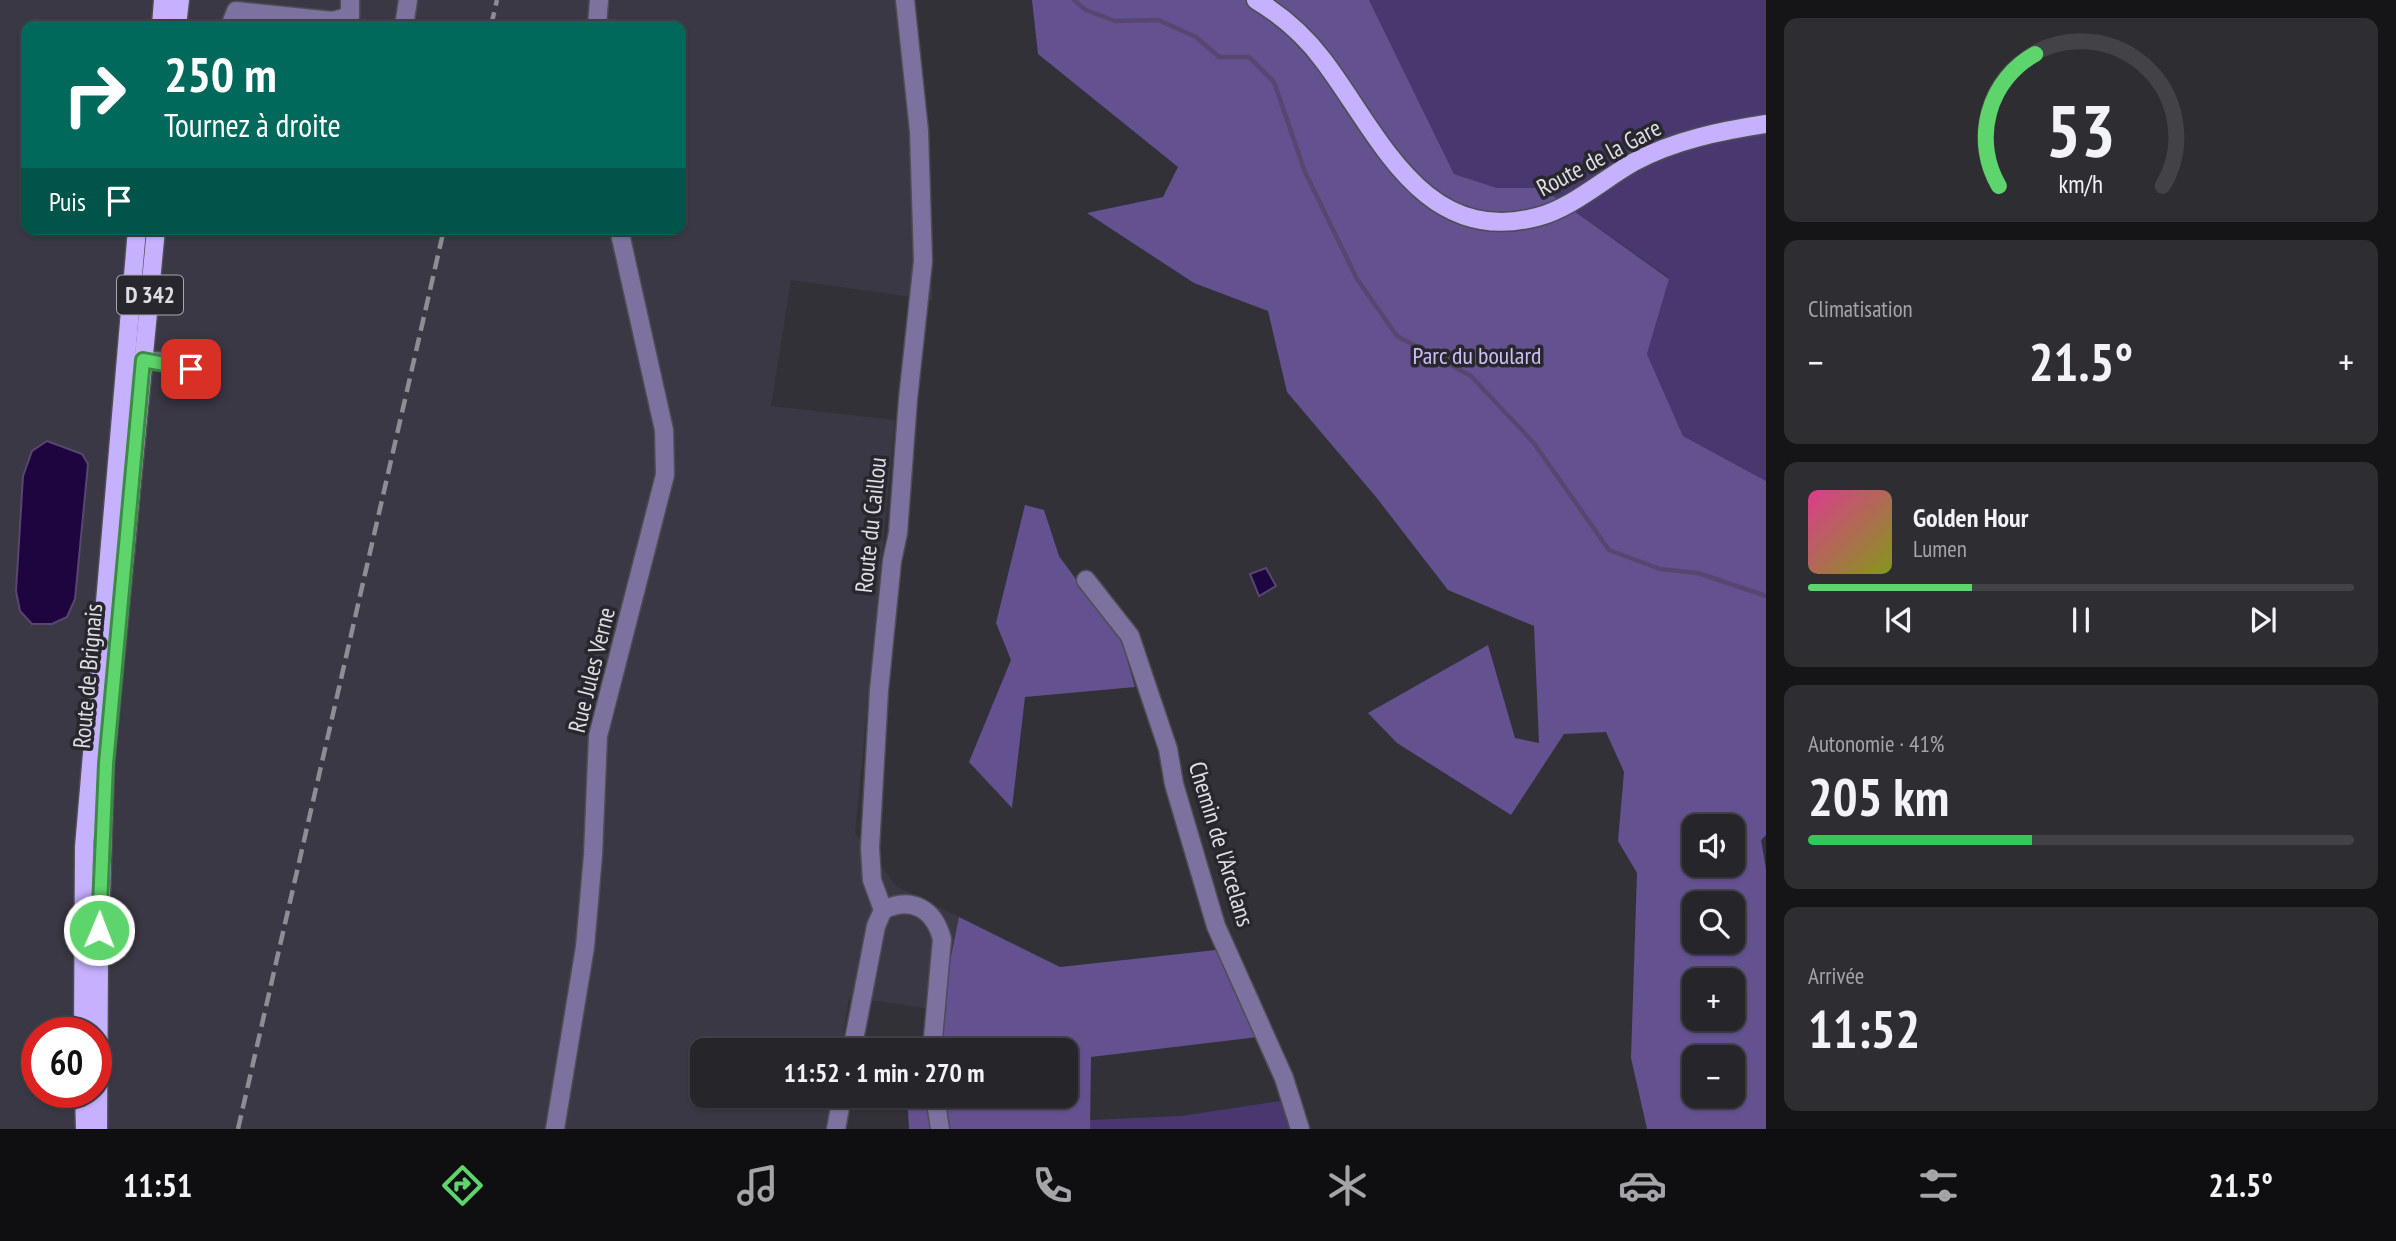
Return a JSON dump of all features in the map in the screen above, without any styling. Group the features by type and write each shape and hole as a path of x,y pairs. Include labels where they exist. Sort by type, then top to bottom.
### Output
{"main road":[{"path":"161,21 163,0"},
{"path":"178,21 180,0"},
{"name":"Route de la Gare","path":"1256,0 1303,36 1322,59 1393,163 1410,181 1444,206 1478,217 1499,220 1538,217 1557,210 1653,153 1710,134 1766,124"},
{"name":"Route de Brignais","path":"98,1129 99,943 106,764 134,359 137,235"},
{"name":"Route de Brignais","path":"83,1017 84,847 134,359 155,235"},
{"path":"84,1108 85,1129"}],"street":[{"path":"232,21 236,11 332,21 350,16 350,0"},
{"path":"405,21 408,0"},
{"path":"597,21 599,0"},
{"name":"Route du Caillou","path":"883,910 870,865 872,796 879,690 892,561 898,533 906,413 923,261 920,174 905,0"},
{"name":"Rue Jules Verne","path":"555,1129 585,947 593,855 598,736 665,475 663,429 620,235"},
{"path":"134,359 191,369"},
{"name":"Chemin de l'Arcelans","path":"1086,580 1130,636 1168,749 1174,784 1216,926 1284,1078 1300,1129"},
{"path":"854,1038 876,926 883,910 896,904 915,905 928,911 938,923 942,939 933,1038"},
{"path":"836,1129 840,1108"},
{"path":"937,1108 940,1129"}],"shaded area":[{"path":"0,0 898,0 933,300 791,280 771,406 895,420 855,833 896,886 959,917 940,1010 849,997 843,1038 690,1038 690,1108 832,1108 829,1129 0,1129"},
{"path":"1369,0 1766,0 1766,481 1683,436 1647,354 1669,278 1542,188 1497,188 1454,174"},
{"path":"47,441 82,454 88,464 75,599 67,617 52,624 32,624 20,611 16,591 23,476 32,451"},
{"path":"1266,568 1276,586 1259,596 1250,574"},
{"path":"1280,1101 1290,1129 1090,1129 1090,1120 1181,1116"}],"green space":[{"name":"Parc du boulard","path":"1032,0 1369,0 1454,174 1497,188 1542,188 1669,279 1647,354 1683,436 1766,481 1766,835 1761,840 1766,869 1766,1129 1647,1129 1631,1058 1637,873 1618,841 1624,772 1606,732 1564,734 1511,815 1397,743 1368,713 1488,645 1515,738 1539,743 1534,626 1448,590 1376,497 1287,392 1268,311 1194,283 1087,213 1163,197 1178,167 1038,54"},
{"path":"1025,505 1044,510 1059,556 1122,642 1135,687 1025,697 1012,808 969,762 1011,660 996,623"},
{"path":"959,917 1060,967 1216,950 1258,1037 1091,1057 1090,1129 909,1129 908,1108 1078,1108 1078,1038 937,1038 940,1010"}],"waterway":[{"path":"1074,0 1086,10 1115,21 1158,20 1196,37 1219,57 1249,57 1274,82 1305,172 1357,279 1397,336 1471,376 1533,442 1609,550 1660,569 1698,573 1766,596"}],"railway":[{"path":"492,21 497,0"},
{"path":"238,1129 443,235"}],"route":[{"path":"99,930 106,764 132,455 143,360 169,362 191,369"}]}
